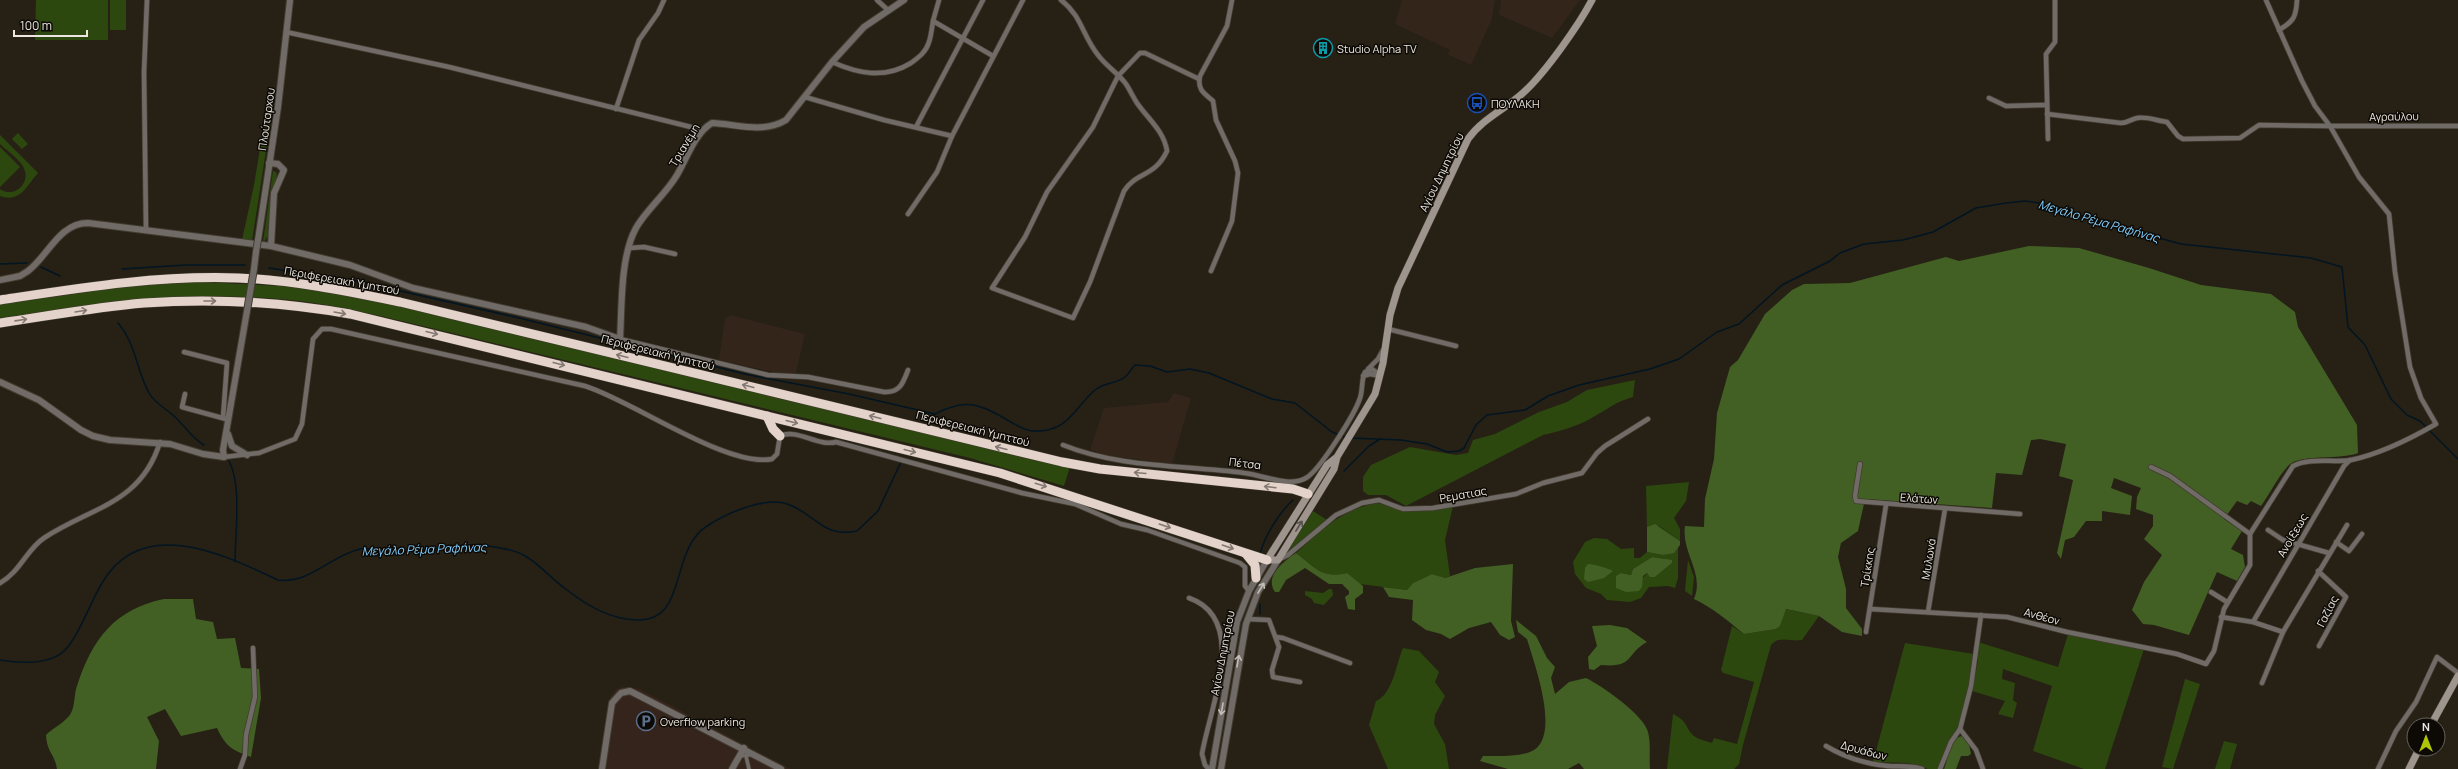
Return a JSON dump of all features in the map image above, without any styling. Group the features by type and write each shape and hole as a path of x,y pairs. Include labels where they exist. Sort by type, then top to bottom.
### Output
{"highway":[{"name":"Περιφερειακή Υμηττού","path":"0,300 124,283 201,278 238,278 312,285 400,302 1062,462 1100,469 1292,490 1311,497"},
{"path":"0,323 98,308 167,302 236,301 304,307 380,321 844,434 1025,480 1267,560"},
{"path":"767,416 773,429 780,436"},
{"path":"1245,553 1254,561 1256,578"}],"main road":[{"name":"Αγίου Δημητρίου","path":"1386,345 1388,329 1398,288 1468,139 1482,124 1513,101 1534,82 1592,0"},
{"path":"1267,560 1278,560 1327,465 1337,457 1375,394 1386,345"},
{"name":"Αγίου Δημητρίου","path":"1267,560 1286,528 1311,497"},
{"path":"2435,717 2458,676"},
{"path":"2409,769 2415,757"}],"street":[{"path":"146,230 144,72 147,0"},
{"name":"Πλούταρχου","path":"227,443 228,434 226,419 254,269 270,163 290,0"},
{"path":"616,109 639,40 658,13 664,0"},
{"path":"877,0 889,11"},
{"name":"Τριανέμη","path":"620,339 624,286 629,248 636,228 676,177 701,132 712,122 744,127 776,126 786,120 832,62 864,27 904,0"},
{"path":"832,62 877,75 901,69 922,55 929,42 939,0"},
{"path":"916,127 961,39 983,0"},
{"path":"908,214 937,172 952,136 1023,0"},
{"path":"1061,0 1072,8 1098,55 1118,76 1161,133 1167,151 1162,163 1129,184 1124,191 1090,282 1073,318 992,288 1025,237 1047,192 1093,127 1118,76 1137,55 1142,53 1199,80"},
{"path":"1210,271 1232,221 1238,173 1235,161 1216,120 1213,101 1201,92 1199,80 1227,26 1232,0"},
{"path":"2048,139 2046,106 2046,54 2055,42 2055,0"},
{"path":"2266,0 2288,53 2315,106 2330,126 2369,191 2389,214 2395,272 2410,367 2421,398 2436,424 2380,450 2350,460 2302,462 2293,466 2250,534 2250,564 2227,602 2221,617 2253,622 2283,632"},
{"path":"2279,30 2293,22 2296,16 2297,0"},
{"path":"933,21 961,39 993,56"},
{"path":"286,32 449,67 695,128 701,132"},
{"path":"805,97 952,136"},
{"path":"1989,98 2006,106 2046,106"},
{"name":"Αγραύλου","path":"2047,114 2121,123 2129,122 2134,118 2144,118 2167,122 2178,136 2183,139 2240,138 2259,125 2458,126"},
{"path":"270,163 278,164 284,170 274,193 270,246"},
{"path":"0,280 20,276 28,271 60,236 76,224 88,222 270,246 350,265 413,288 586,327 620,339 768,374 808,377 884,392 893,392 898,389 908,370"},
{"path":"629,248 644,247 675,254"},
{"path":"0,382 39,400 81,430 93,436 110,440 160,442 208,455 224,457 247,455 289,443 298,435 302,424 313,339 319,332 327,329 542,374 598,390 700,441 740,456 772,458 777,454 780,436 791,434 830,443 836,442 1022,493 1074,504 1121,524 1147,530 1240,563 1245,567 1245,586 1249,592"},
{"path":"1388,329 1456,346"},
{"path":"1364,374 1378,359 1386,345"},
{"path":"184,352 227,363 226,419 182,407 185,394"},
{"path":"1364,374 1380,376"},
{"name":"Πέτσα","path":"1063,445 1090,455 1171,467 1244,473 1295,482 1313,473 1330,450 1357,405 1364,374"},
{"name":"Ρεματιας","path":"1278,560 1288,555 1336,515 1362,503 1379,500 1403,509 1433,508 1516,494 1543,483 1582,473 1597,453 1648,419"},
{"path":"836,442 844,434"},
{"path":"0,583 10,578 43,538 84,517 136,486 154,460 160,442"},
{"path":"208,455 216,452 227,443"},
{"path":"227,443 238,451 247,455"},
{"path":"224,457 227,443"},
{"name":"Ανοίξεως","path":"2253,622 2297,543 2344,466 2350,460"},
{"name":"Ελάτων","path":"1860,464 1855,499 1859,502 2020,514"},
{"path":"2150,467 2170,476 2250,534"},
{"name":"Τρίκκης","path":"1866,632 1886,505"},
{"name":"Μυλωνά","path":"1928,612 1945,508"},
{"path":"2262,683 2283,632 2329,552 2347,525"},
{"path":"2268,530 2283,540 2329,552"},
{"path":"2336,542 2349,551 2362,534"},
{"name":"Αγίου Δημητρίου","path":"1212,769 1234,634 1249,592 1267,560"},
{"name":"Αγίου Δημητρίου","path":"1221,769 1247,619 1258,592 1278,560"},
{"name":"Γαζίας","path":"2318,571 2346,597 2318,646"},
{"path":"2211,592 2227,602"},
{"path":"1189,598 1203,604 1213,614 1219,632 1220,676 1202,754 1205,765 1209,769"},
{"name":"Ανθέον","path":"1870,609 1981,615 2024,620 2067,632 2177,654 2206,664 2214,651 2221,617"},
{"path":"1940,769 1951,742 1960,729 1972,681 1981,615"},
{"path":"1247,619 1268,619 1279,647 1272,675 1276,678 1300,682"},
{"path":"1276,637 1283,638 1350,663"},
{"path":"240,769 245,755 246,735 255,697 253,648"},
{"path":"2378,769 2396,731 2416,702 2437,657 2458,673"},
{"path":"602,769 612,703 617,695 625,691 637,693 744,748 749,769"},
{"path":"1960,729 1976,750 1983,769"},
{"name":"Δρυάδων","path":"1826,746 1843,755 1872,763 1887,766 1911,766 1922,769"},
{"path":"745,755 781,769"},
{"path":"732,769 745,755"}],"shaded area":[{"path":"1402,0 1495,0 1492,19 1471,65 1447,54 1450,50 1395,24"},
{"path":"1501,0 1580,0 1552,38 1499,15"},
{"path":"731,315 805,334 796,373 782,374 719,360 725,318"},
{"path":"1174,393 1191,398 1172,464 1106,455 1090,450 1104,408 1168,402"},
{"path":"623,687 640,689 791,769 599,769 610,698 616,689"}],"green space":[{"path":"36,0 108,0 108,40 35,40"},
{"path":"110,0 126,0 126,30 110,30"},
{"path":"267,105 273,105 252,241 242,240 254,185"},
{"path":"18,133 28,144 22,149 12,139"},
{"path":"0,135 38,173 22,192 13,197 7,198 0,196 0,189 10,192 18,189 22,186 26,176 24,167 0,144"},
{"path":"0,147 20,167 0,187"},
{"path":"273,171 276,172 277,175 270,203 270,224 268,235 263,242"},
{"path":"2029,246 2079,248 2201,285 2271,294 2295,312 2298,327 2357,425 2358,453 2342,456 2302,459 2294,462 2281,474 2261,506 2251,501 2247,505 2237,501 2224,519 2242,531 2231,549 2243,555 2245,567 2237,581 2217,572 2189,635 2154,625 2143,624 2132,610 2144,582 2162,555 2144,539 2153,526 2153,515 2136,509 2137,497 2141,488 2114,478 2111,488 2132,496 2130,515 2102,511 2102,521 2086,521 2074,537 2065,540 2061,559 2057,553 2073,480 2059,476 2066,444 2040,439 2031,440 2022,475 1996,473 1992,508 1865,499 1858,531 1841,543 1838,557 1846,589 1846,608 1862,629 1862,636 1842,632 1819,616 1786,609 1780,626 1776,629 1744,634 1714,611 1694,599 1697,590 1697,580 1686,545 1685,526 1704,527 1705,499 1714,459 1717,413 1730,367 1738,360 1765,314 1792,290 1804,284 1850,283 1946,257 1959,261"},
{"path":"202,282 301,287 366,298 1070,467 1064,486 970,458 395,319 315,303 224,296 186,297 149,299 75,307 0,318 0,304 138,285"},
{"path":"1635,380 1633,397 1617,403 1589,420 1563,430 1543,435 1406,506 1386,495 1368,495 1363,491 1363,477 1371,465 1410,447 1456,455 1468,453 1473,440 1495,434 1539,412 1567,402 1587,390"},
{"path":"1689,482 1686,501 1674,518 1680,529 1680,541 1659,526 1647,527 1646,486"},
{"path":"1377,503 1406,511 1428,511 1453,506 1445,540 1450,576 1444,578 1432,574 1413,583 1407,590 1360,584 1347,573 1324,573 1296,553 1323,529 1343,515"},
{"path":"1313,511 1327,520 1286,553"},
{"path":"1655,524 1680,541 1680,545 1674,553 1663,555 1647,552 1647,527"},
{"path":"1594,538 1607,539 1621,549 1634,548 1634,558 1640,558 1647,552 1663,555 1674,552 1678,546 1678,578 1675,588 1668,586 1649,587 1641,598 1630,602 1607,600 1601,594 1586,588 1575,574 1573,562 1585,542","holes":["1652,557 1665,559 1672,563 1655,577 1650,576 1647,573 1641,580 1642,587 1621,573 1631,575 1633,569"]},
{"path":"1296,553 1324,573 1347,573 1363,586 1363,593 1355,599 1355,610 1348,609 1345,597 1349,594 1349,591 1342,584 1329,584 1305,568 1286,580 1279,592 1275,592 1272,586 1274,575 1286,560"},
{"path":"1652,557 1672,560 1672,563 1655,577 1650,577 1647,573 1643,576 1642,587 1639,591 1626,592 1616,588 1616,576 1621,573 1631,575 1633,569"},
{"path":"1688,560 1694,577 1692,596 1685,591"},
{"path":"1513,564 1511,621 1515,637 1509,640 1500,635 1491,622 1469,628 1450,639 1441,634 1426,630 1412,620 1413,600 1389,597 1383,587 1407,590 1413,583 1432,574 1445,578 1475,568"},
{"path":"1588,564 1601,566 1613,571 1604,578 1588,582 1584,579 1585,568"},
{"path":"1329,589 1332,589 1333,595 1324,605 1314,603 1312,599 1305,595 1305,591 1323,593"},
{"path":"164,599 193,599 196,619 213,622 217,639 235,638 241,668 259,669 261,698 251,757 230,747 223,740 217,728 181,736 165,709 147,717 159,741 156,769 57,769 55,760 49,750 46,735 66,719 71,713 76,689 83,669 98,640 119,619 132,610"},
{"path":"1785,609 1819,616 1802,640 1778,640 1771,645 1739,764 1734,769 1667,769 1673,714 1682,720 1691,733 1698,738 1712,743 1714,738 1737,744 1754,682 1723,673 1721,670 1732,626 1744,634 1776,629 1780,626"},
{"path":"1516,620 1536,636 1547,658 1555,667 1551,678 1555,694 1569,682 1586,678 1621,701 1639,717 1648,732 1650,769 1584,769 1579,763 1568,769 1508,769 1480,761 1483,756 1525,754 1530,752 1540,745 1544,733 1544,700 1540,682 1527,639 1518,632"},
{"path":"1610,625 1627,628 1647,642 1635,651 1625,662 1612,665 1601,665 1594,670 1589,669 1588,657 1597,646 1592,626"},
{"path":"2068,634 2144,649 2105,769 2084,769 2033,751 2052,686 2003,669 2002,679 2015,683 2013,700 2017,703 2013,718 1998,714 2005,701 1972,691 1978,661 1978,642 2058,667"},
{"path":"1905,643 1974,654 1966,698 1957,731 1945,759 1937,769 1928,769 1908,763 1873,762"},
{"path":"1403,648 1419,651 1439,672 1435,682 1445,696 1435,715 1434,724 1445,744 1449,769 1388,769 1369,725 1376,701 1382,697 1390,685"},
{"path":"2185,679 2200,684 2173,769 2162,767"},
{"path":"1962,736 1969,744 1971,754 1968,756 1961,756 1956,769 1944,769 1952,745"},
{"path":"2224,741 2237,744 2230,769 2215,769"}],"waterway":[{"name":"Μεγάλο Ρέμα Ραφήνας","path":"1350,438 1401,440 1427,444 1447,452 1459,451 1464,448 1476,425 1487,415 1525,410 1548,396 1579,385 1650,369 1679,359 1717,332 1739,324 1782,285 1830,261 1840,253 1864,244 1903,240 1933,232 1976,208 2025,201 2052,205 2093,220 2181,244 2311,258 2342,267 2348,327 2365,345 2391,399 2407,415 2420,421 2458,459"},
{"path":"0,264 27,263"},
{"path":"122,269 186,265 245,265"},
{"path":"41,267 60,276"},
{"path":"269,268 361,282 515,317 749,375 849,394 935,414"},
{"path":"118,323 129,339 141,375 149,393 158,404 174,416 190,434 204,445"},
{"name":"Μεγάλο Ρέμα Ραφήνας","path":"928,418 950,407 969,404 987,409 1027,430 1034,431 1055,428 1070,418 1095,390 1099,387 1118,381 1126,376 1135,365 1150,366 1167,372 1190,369 1209,373 1272,399 1295,403 1332,432 1347,438"},
{"path":"1344,471 1369,446 1380,439"},
{"path":"229,461 233,471 237,496 235,562"},
{"name":"Μεγάλο Ρέμα Ραφήνας","path":"0,660 34,662 58,656 69,645 79,629 102,583 119,562 139,550 161,545 185,546 210,552 234,560 278,580 300,578 310,574 339,557 360,549 403,552 456,546 482,545 507,549 521,554 530,559 576,597 605,613 626,619 648,619 660,614 668,605 674,592 688,549 696,536 715,521 747,507 770,502 781,502 799,510 828,529 846,532 857,531 878,511 901,462"},
{"path":"1260,554 1265,539 1273,525 1293,500"},
{"path":"1260,604 1260,614"}],"place":[{"name":"Studio Alpha TV","path":"1323,48"},
{"name":"ΠΟΥΛΑΚΗ","path":"1477,103"},
{"name":"Overflow parking","path":"646,721"}]}
